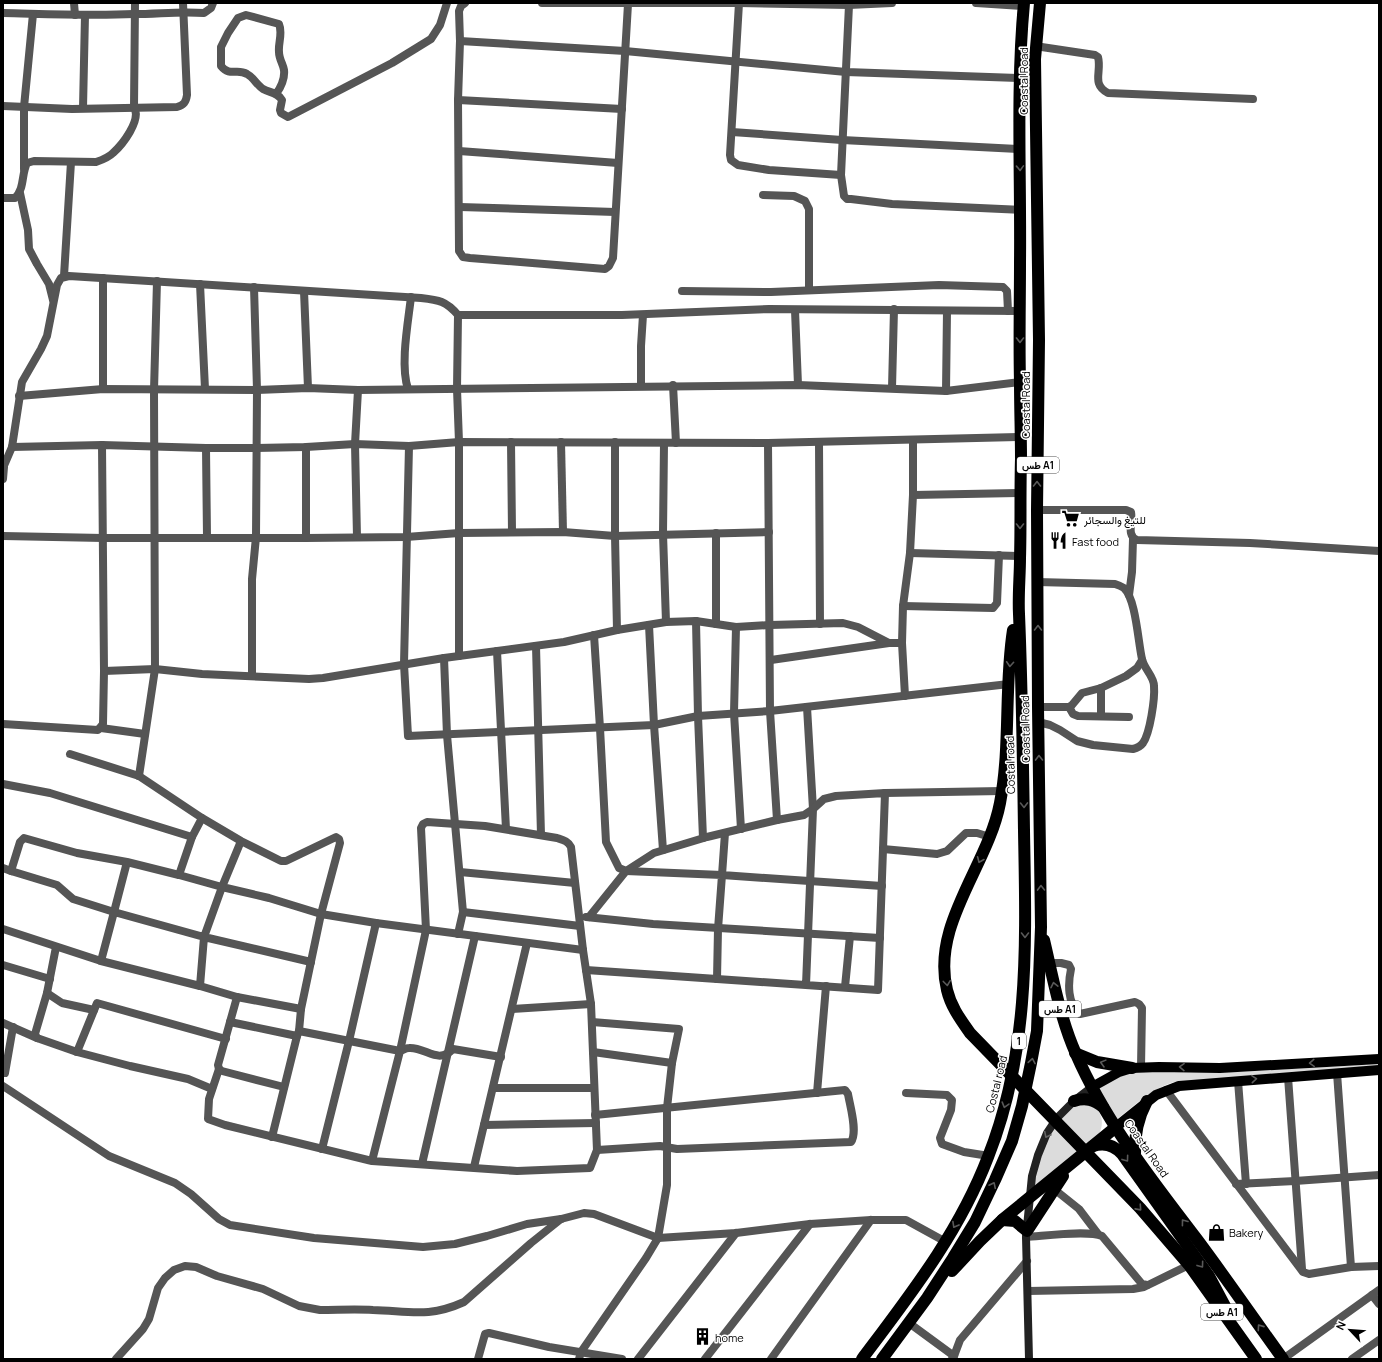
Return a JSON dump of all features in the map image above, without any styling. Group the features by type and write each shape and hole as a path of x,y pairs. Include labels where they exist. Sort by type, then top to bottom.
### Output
{"highway":[{"name":"Coastal Road","path":"882,1359 927,1298 975,1222 995,1180 1012,1141 1024,1099 1036,1031 1041,927 1037,582 1039,340 1034,59 1040,3"},
{"name":"Coastal Road","path":"1018,598 1020,556 1021,437 1020,382 1014,311 1021,210 1019,149 1020,78 1024,5"},
{"name":"Costal road","path":"862,1359 926,1273 946,1242 970,1199 989,1156 1008,1091 1017,1053 1026,950 1022,682 1018,598"},
{"path":"990,837 1000,804 1002,791 1013,634 1018,598"},
{"name":"طس A1","path":"990,837 956,911 946,949 945,968 947,990 956,1012 970,1033 1140,1208 1188,1265 1256,1359"},
{"name":"Coastal Road","path":"1041,927 1064,1020 1075,1053 1092,1086 1116,1127 1136,1156 1217,1265 1283,1359"},
{"path":"1075,1053 1098,1062 1137,1068"},
{"path":"1074,1101 1083,1099 1092,1100 1105,1109"},
{"path":"1136,1156 1136,1128 1147,1101"},
{"path":"927,1298 980,1241 1002,1220 1030,1196 1069,1167 1116,1127"},
{"path":"1093,1146 1099,1144 1112,1146 1122,1154 1209,1276 1217,1289 1239,1335"},
{"path":"1002,1220 1015,1221 1027,1234 1054,1188 1069,1167"}],"main road":[{"path":"1092,1086 1119,1072 1137,1068 1220,1068 1379,1059"},
{"path":"1335,1061 1337,1073"},
{"path":"1116,1127 1147,1101 1166,1090 1186,1084 1379,1070"}],"street":[{"path":"74,3 75,15"},
{"path":"24,170 27,163 34,162 96,162 112,154 128,135 135,120 136,111 134,107 135,3"},
{"path":"3,13 75,15 135,14 183,7 204,13 211,8 213,3"},
{"path":"276,94 283,82 284,71 278,51 281,34 279,24 246,15 238,18 221,47 221,66 224,70 231,73 240,72 247,74 262,89 276,94 282,100 280,110 281,113 288,117 392,63 431,39 440,25 447,3"},
{"path":"465,3 461,6 460,11 458,100 460,206 459,252 463,257 605,269 609,266 613,258 628,4"},
{"path":"542,3 739,3 849,5 892,3"},
{"path":"739,3 730,155 732,160 738,165 769,170 841,175"},
{"path":"976,3 1024,5"},
{"path":"849,5 841,175 844,196 850,199 892,204 1021,210"},
{"path":"3,106 24,108 83,108 182,106 186,100 183,7"},
{"path":"3,198 15,198 20,193 24,182 24,108 33,14"},
{"path":"83,108 85,15"},
{"path":"460,41 625,51 846,72 1020,78"},
{"path":"1036,46 1095,55 1098,57 1098,84 1102,90 1108,93 1254,99"},
{"path":"458,100 622,109"},
{"path":"732,132 842,140 1019,149"},
{"path":"459,151 618,163"},
{"path":"3,479 3,467 12,447 22,382 41,349 46,336 57,286 61,278 64,276 71,162"},
{"path":"20,193 28,230 29,249 49,284 54,303"},
{"path":"763,195 794,196 805,201 809,208 809,290"},
{"path":"460,206 616,212"},
{"path":"64,276 411,297 442,301 458,315 643,315 769,309 1014,311 1007,291 1003,287 939,285 771,292 682,291"},
{"path":"103,278 103,389"},
{"path":"139,776 155,670 154,390 157,282"},
{"path":"200,284 204,389"},
{"path":"252,676 252,579 256,537 254,287"},
{"path":"304,291 308,388"},
{"path":"408,389 404,367 411,297"},
{"path":"795,310 798,385"},
{"path":"892,388 894,310"},
{"path":"946,391 947,311"},
{"path":"458,315 457,389 459,442 459,656"},
{"path":"642,386 641,346 643,315"},
{"path":"20,396 103,389 256,390 308,388 358,390 673,385 798,385 946,391 1020,382"},
{"path":"673,385 676,443"},
{"path":"357,537 355,444 358,390"},
{"path":"12,447 102,445 256,448 355,444 409,446 459,442 768,443 913,441 1021,437"},
{"path":"905,696 902,644 903,606 910,553 913,495 913,441"},
{"path":"511,442 512,532"},
{"path":"561,442 563,532"},
{"path":"615,442 617,630"},
{"path":"664,442 663,534 666,622"},
{"path":"818,442 820,624"},
{"path":"768,443 770,711 777,820"},
{"path":"101,728 103,724 104,671 102,445"},
{"path":"409,446 404,664 408,736 654,725 698,716 770,711 1009,684"},
{"path":"306,447 306,538"},
{"path":"206,448 207,537"},
{"path":"913,495 1020,493"},
{"path":"1037,510 1126,510 1131,512 1130,535 1133,539 1132,572 1129,596"},
{"path":"3,536 102,538 306,538 406,537 459,533 512,532 563,532 615,536 769,532"},
{"path":"716,533 716,624"},
{"path":"1133,539 1250,543 1379,551"},
{"path":"910,553 1020,556"},
{"path":"903,606 993,608 997,604 999,556"},
{"path":"1037,582 1115,584 1124,588 1131,602 1142,660 1152,678 1154,687 1152,711 1146,735 1142,744 1137,748 1133,749 1083,743 1072,739 1050,725 1038,722"},
{"path":"104,671 155,670 202,674 309,679 322,678 444,658 564,642 617,630 666,622 696,621 736,627 843,623 858,627 889,643"},
{"path":"696,621 698,716 704,838"},
{"path":"649,625 654,725 663,850"},
{"path":"736,627 734,713 741,829"},
{"path":"594,635 606,842 619,868 626,871 722,875 882,886"},
{"path":"770,660 889,643 902,644"},
{"path":"536,646 541,835"},
{"path":"497,651 506,829"},
{"path":"444,658 447,734 463,912 458,934"},
{"path":"1038,707 1069,707 1082,693 1101,688 1126,676 1137,668 1142,660"},
{"path":"1101,688 1101,716"},
{"path":"806,985 813,809 807,707"},
{"path":"1069,707 1073,714 1078,716 1129,717"},
{"path":"3,724 98,730 101,728 146,734"},
{"path":"70,754 139,776 202,818 281,862 336,837 339,839 340,843 321,914 301,1009 298,1033 272,1137"},
{"path":"3,784 50,793 192,837"},
{"path":"589,917 626,871 654,853 704,838 804,815 824,799 836,796 885,793 1002,791"},
{"path":"586,970 878,990 885,793"},
{"path":"178,875 192,837 202,818"},
{"path":"237,997 218,1065 219,1069 209,1100 208,1119 272,1137 372,1161 517,1171 590,1168 597,1150 591,1004 570,843 557,838 485,826 427,822 423,824 421,828 426,930 400,1050 372,1161"},
{"path":"717,979 718,928 725,833"},
{"path":"883,849 937,854 947,851 966,833 977,833 990,837"},
{"path":"11,871 20,842 24,838 77,853 127,862 269,898 321,914 426,930 583,950"},
{"path":"200,986 204,937 241,841"},
{"path":"101,961 127,862"},
{"path":"3,868 57,885 73,899 114,912 204,937 311,962"},
{"path":"460,872 575,883"},
{"path":"463,912 580,926"},
{"path":"579,916 653,924 880,938"},
{"path":"322,1149 376,923"},
{"path":"3,929 101,961 237,997 301,1009"},
{"path":"422,1164 474,936"},
{"path":"845,987 850,936"},
{"path":"474,1167 527,943"},
{"path":"37,1038 34,1034 47,993 56,947"},
{"path":"1050,963 1069,965 1071,969 1069,981 1070,998 1077,1012 1080,1014 1136,1002 1139,1004 1142,1008 1137,1068"},
{"path":"3,965 50,979"},
{"path":"817,1093 826,986"},
{"path":"47,993 62,1003 94,1010"},
{"path":"77,1052 97,1002 226,1039"},
{"path":"512,1009 591,1004"},
{"path":"230,1022 400,1050 410,1048 441,1056 448,1055 453,1049 501,1057"},
{"path":"580,1356 658,1238 667,1185 667,1108 672,1063 679,1029 592,1022"},
{"path":"3,1023 37,1038 77,1052 188,1079 212,1088"},
{"path":"5,1073 13,1027"},
{"path":"593,1052 672,1063"},
{"path":"219,1069 284,1087"},
{"path":"1337,1073 1351,1267"},
{"path":"1288,1077 1302,1269"},
{"path":"1238,1080 1246,1184"},
{"path":"3,1086 109,1156 175,1183 192,1194 219,1219 230,1225 314,1238 423,1247 455,1244 527,1224 560,1219 584,1213 594,1214 658,1238 736,1233 810,1224 871,1220 906,1220 946,1242"},
{"path":"1029,1359 1027,1234 1032,1176 1038,1155 1047,1133 1057,1118 1092,1086"},
{"path":"493,1088 594,1088"},
{"path":"484,1125 596,1119 667,1108 845,1090 848,1094 854,1130 853,1139 851,1142 677,1149 660,1146 597,1150"},
{"path":"1166,1090 1305,1273 1309,1274 1351,1267 1379,1266"},
{"path":"906,1093 947,1095 952,1100 951,1110 940,1138 942,1144 964,1152 989,1156"},
{"path":"1236,1184 1379,1175"},
{"path":"1054,1188 1079,1209 1098,1234 1102,1236 1142,1284 1147,1285"},
{"path":"116,1359 143,1330 149,1319 158,1288 165,1278 174,1270 185,1266 196,1267 217,1276 263,1289 299,1306 312,1309 423,1313 453,1307 464,1302 560,1219"},
{"path":"771,1359 871,1220"},
{"path":"704,1359 810,1224"},
{"path":"638,1359 736,1233"},
{"path":"1027,1234 1098,1234"},
{"path":"909,1323 956,1358 960,1340 1027,1261"},
{"path":"1028,1291 1126,1289 1144,1287 1188,1265"},
{"path":"1283,1359 1376,1292 1379,1304"},
{"path":"478,1359 483,1337 485,1334 489,1333 580,1356 622,1359"},
{"path":"1352,1359 1379,1340"}],"shaded area":[{"path":"1379,1064 1379,1068 1174,1082 1151,1093 1117,1119 1098,1089 1117,1077 1132,1073 1157,1071 1237,1072"},
{"path":"1076,1104 1089,1104 1097,1109 1102,1121 1099,1134 1037,1185 1034,1185 1043,1151 1053,1130 1067,1111"}],"place":[{"name":"للتيغ والسجائر","path":"1071,519"},
{"name":"Fast food","path":"1059,541"},
{"name":"Bakery","path":"1216,1232"},
{"name":"home","path":"702,1337"}]}
